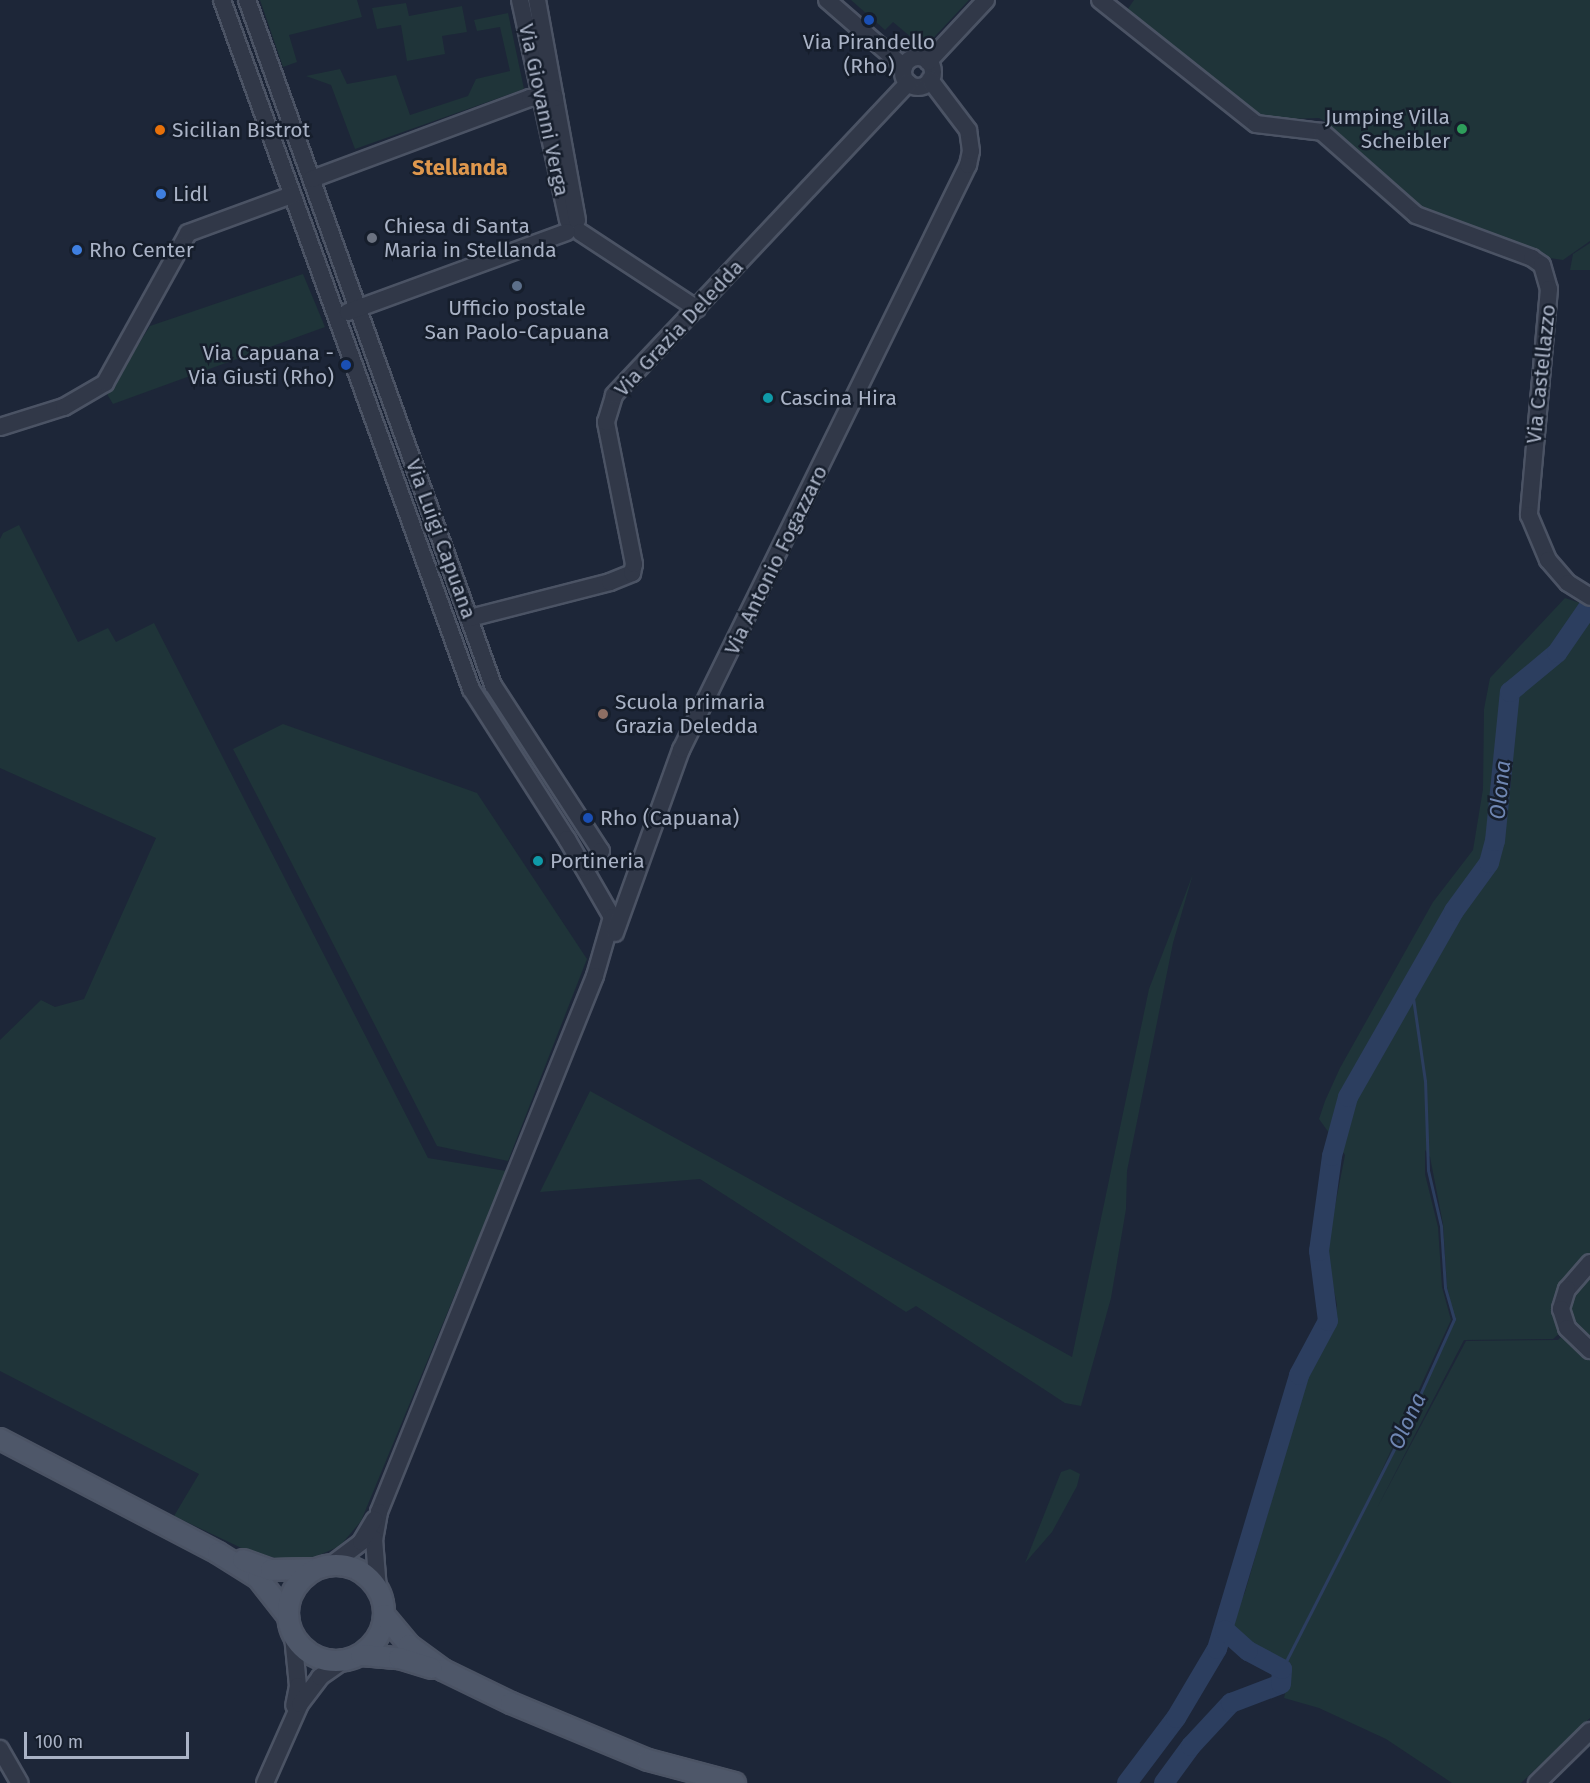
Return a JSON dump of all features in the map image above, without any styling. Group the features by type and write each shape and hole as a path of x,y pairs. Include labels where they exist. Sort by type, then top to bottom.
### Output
{"main road":[{"path":"0,1439 218,1552 258,1578 287,1615 293,1636 316,1658 399,1658 443,1670"},
{"path":"218,1552 271,1570 323,1567 358,1570 378,1590 384,1615 409,1645 443,1670 562,1728 648,1760 735,1783"},
{"path":"287,1615 296,1585 323,1567"},
{"path":"352,1658 374,1644 384,1615"}],"street":[{"name":"Via Luigi Capuana","path":"222,0 471,689 603,899"},
{"name":"Via Luigi Capuana","path":"247,0 494,685 601,851 595,861 584,867"},
{"name":"Via Giovanni Verga","path":"520,0 548,98"},
{"name":"Via Giovanni Verga","path":"537,0 548,98 573,226"},
{"path":"827,0 904,67 908,83 917,87 930,80 932,71 928,62 915,58 904,67"},
{"path":"928,62 986,0"},
{"name":"Via Castellazzo","path":"1100,0 1256,124 1315,129 1330,137 1416,214 1532,258 1545,271 1549,297 1529,515 1548,560 1584,595"},
{"name":"Via Antonio Fogazzaro","path":"595,976 635,882 681,750 968,165 971,151 968,130 930,80"},
{"name":"Via Grazia Deledda","path":"470,618 610,582 632,573 634,564 607,413 614,395 908,83"},
{"path":"2,425 64,407 92,394 105,383 188,232 292,193 313,181 548,98"},
{"path":"336,316 573,226 697,309"},
{"path":"323,1567 361,1542 379,1512 595,976 612,923 603,899 626,890 635,882"},
{"path":"1590,1263 1568,1289 1561,1309 1567,1328 1590,1350"},
{"path":"378,1590 374,1539 379,1512"},
{"path":"291,1720 298,1686 293,1636"},
{"path":"265,1783 291,1720 309,1690 352,1658"},
{"path":"1537,1783 1590,1731"},
{"path":"0,1749 20,1783"}],"green space":[{"path":"260,0 357,0 362,17 289,35 297,62 283,67"},
{"path":"851,0 969,0 924,48 893,22 885,30"},
{"name":"Jumping Villa Scheibler","path":"1134,0 1590,0 1590,241 1563,260 1550,258 1417,207 1319,118 1260,120 1125,13"},
{"path":"406,3 409,16 462,6 467,32 442,36 445,54 407,61 401,25 377,29 372,8"},
{"path":"508,13 524,89 355,149 331,85 306,76 340,69 347,84 396,75 410,115 468,96 476,79 510,71 500,27 477,31 474,20"},
{"path":"1590,243 1590,270 1570,270 1573,254"},
{"path":"303,274 325,327 113,404 107,394 150,326"},
{"path":"19,525 78,642 108,628 116,642 154,623 428,1158 506,1171 361,1521 340,1546 315,1557 285,1560 252,1553 174,1516 199,1474 0,1371 0,1040 41,1000 55,1007 84,999 156,838 0,768 0,539 3,533"},
{"path":"1565,598 1586,605 1553,650 1514,678 1501,698 1492,838 1480,869 1440,926 1440,941 1489,877 1502,842 1515,698 1563,658 1590,618 1590,1256 1554,1301 1564,1329 1553,1339 1464,1340 1377,1508 1466,1341 1558,1340 1566,1332 1590,1354 1590,1718 1521,1783 1452,1783 1386,1739 1319,1708 1284,1698 1290,1672 1229,1629 1245,1592 1307,1377 1333,1332 1337,1305 1326,1252 1345,1155 1319,1119 1340,1068 1433,902 1473,850 1483,789 1484,709 1490,678","holes":["1425,1150 1430,1157 1443,1224 1447,1287 1455,1320 1375,1485 1451,1320 1442,1287 1438,1227 1425,1174"]},
{"path":"283,724 477,793 587,959 508,1161 437,1146 233,749"},
{"path":"1193,874 1173,943 1127,1171 1126,1209 1111,1298 1081,1406 1065,1403 916,1306 906,1312 700,1179 540,1192 590,1091 1072,1357 1149,989"},
{"path":"1590,1270 1590,1345 1574,1330 1567,1301"},
{"path":"1070,1469 1080,1474 1077,1486 1052,1532 1025,1563 1061,1472"}],"waterway":[{"name":"Olona","path":"1127,1783 1176,1718 1217,1649 1299,1375 1328,1321 1319,1251 1332,1156 1348,1097 1454,911 1489,863 1495,841 1510,692 1557,653 1590,605"},
{"name":"Olona","path":"1282,1669 1405,1428 1454,1319 1445,1287 1441,1226 1428,1170 1425,1081 1411,984"},
{"name":"Olona","path":"1164,1783 1191,1746 1231,1703 1281,1684 1282,1669 1248,1651 1225,1630"}],"place":[{"name":"Via Pirandello (Rho)","path":"869,20"},
{"name":"Jumping Villa Scheibler","path":"1462,129"},
{"name":"Sicilian Bistrot","path":"160,130"},
{"name":"Lidl","path":"161,194"},
{"name":"Chiesa di Santa Maria in Stellanda","path":"372,238"},
{"name":"Rho Center","path":"77,250"},
{"name":"Ufficio postale San Paolo-Capuana","path":"517,286"},
{"name":"Via Capuana - Via Giusti (Rho)","path":"346,365"},
{"name":"Cascina Hira","path":"768,398"},
{"name":"Scuola primaria Grazia Deledda","path":"603,714"},
{"name":"Rho (Capuana)","path":"588,818"},
{"name":"Portineria","path":"538,861"}],"district":[{"name":"Stellanda","path":"460,168"}]}
